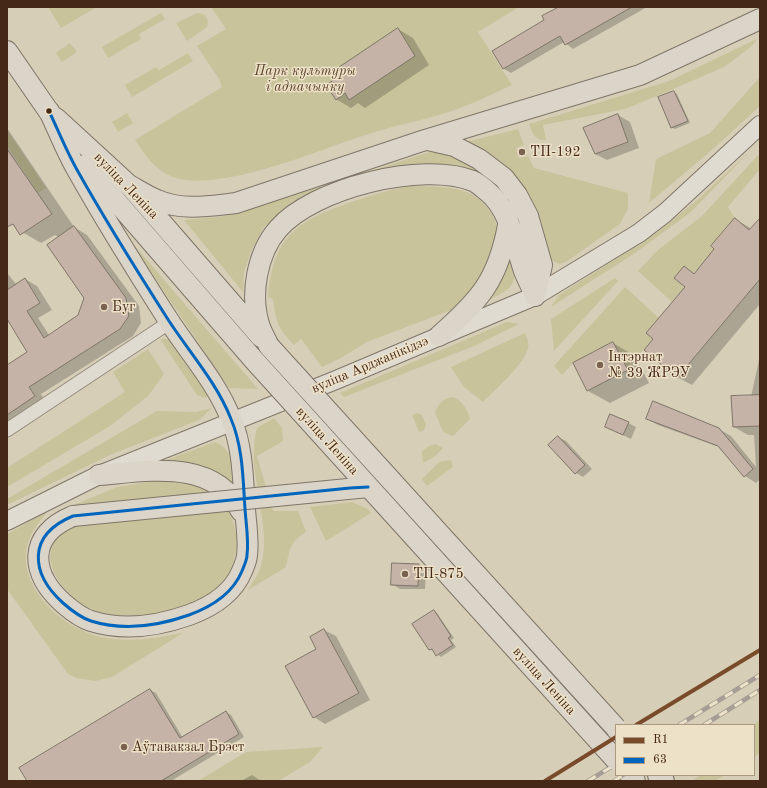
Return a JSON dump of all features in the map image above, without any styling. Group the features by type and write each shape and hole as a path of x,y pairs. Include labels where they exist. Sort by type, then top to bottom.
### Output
{"main road":[{"path":"129,185 157,200 178,206 203,207 236,202 425,140 640,75 760,19"},
{"name":"вуліца Леніна","path":"7,52 108,192 368,487 615,759"},
{"path":"49,111 76,168 170,322 220,396 232,421 241,457 246,520 247,556 242,572 222,597 208,607 177,619 154,624 110,626 89,621 71,610 56,597 41,577 38,555 40,543 53,526 73,516 368,487"},
{"name":"вуліца Леніна","path":"49,111 129,185 269,346 615,727"},
{"name":"вуліца Арджанікідзэ","path":"7,521 99,475 336,380 535,296 639,233 665,213 760,125"},
{"path":"425,140 454,146 479,159 504,178 517,195 528,216 542,265 535,296"},
{"path":"269,346 259,324 256,304 256,285 266,246 278,229 294,215 316,202 346,190 388,177 411,175 449,175 475,182 489,193 500,206 535,296"},
{"path":"439,336 463,315 490,280 499,263 508,225"},
{"path":"99,475 166,470 190,472 210,480 224,491 238,504 246,520"}],"street":[{"path":"7,430 170,322"}],"green space":[{"path":"48,7 97,7 61,28"},
{"name":"Парк культуры і адпачынку","path":"211,7 519,7 478,32 512,85 454,110 375,132 303,157 247,174 221,179 197,181 176,178 157,168 135,140 222,87 219,79 197,46 226,29"},
{"path":"161,13 165,19 139,34 141,39 108,58 102,47"},
{"path":"197,13 206,17 208,21 207,27 187,41 176,23"},
{"path":"757,39 752,46 724,67 625,109 543,125 546,140 539,139 534,136 531,130 529,124 669,81"},
{"path":"70,43 77,52 62,62 56,53"},
{"path":"188,53 193,61 132,97 125,85 156,67 159,70"},
{"path":"760,77 760,106 713,149 649,203 656,159 710,133"},
{"path":"127,113 133,123 118,132 112,122"},
{"path":"518,129 524,145 516,148 519,158 528,156 534,168 628,193 628,209 620,224 566,262 559,264 548,258 534,209 462,143"},
{"path":"7,130 46,188 38,193 7,146"},
{"path":"430,152 449,155 488,171 523,217 522,241 455,168 415,165 384,171 327,188 292,202 264,227 251,251 244,272 243,292 184,220 218,217 240,212"},
{"path":"749,152 691,212 635,253 551,307 559,295 656,233 696,201"},
{"path":"760,153 760,169 728,207 735,218 711,246 720,254 710,255 693,274 684,266 674,278 689,290 685,295 681,291 672,302 638,271 658,250 702,216"},
{"path":"411,186 445,187 466,192 476,197 491,213 498,230 498,236 481,276 469,295 451,310 367,342 339,359 322,367 301,339 294,345 284,334 275,314 273,299 268,297 271,278 280,248 288,237 298,228 325,212 368,197"},
{"path":"128,238 258,389 229,388"},
{"path":"511,252 513,253 514,272 512,284 504,292 486,301"},
{"path":"615,278 618,281 554,351 551,319"},
{"path":"625,287 659,318 646,333 653,339 627,368 613,342 573,363 562,375 554,366"},
{"path":"507,322 519,324 474,346 344,397 340,393"},
{"path":"525,333 528,340 528,349 520,364 483,402 464,387 451,367"},
{"path":"160,339 176,339 212,394 205,398 197,395"},
{"path":"148,349 164,374 148,396 110,426 7,487 7,468 125,392 113,372"},
{"path":"454,397 464,406 470,419 453,436 443,432 435,412 443,401"},
{"path":"212,408 199,420 110,455 7,505 7,499 157,411 196,412"},
{"path":"417,413 422,415 426,425 424,430 419,432 412,415"},
{"path":"274,418 282,428 283,441 257,456 273,511 298,511 306,532 294,542 286,567 248,590 259,572 263,556 264,539 256,483 254,445 257,428"},
{"path":"215,442 226,450 232,461 236,489 219,476 203,468 185,463 164,461"},
{"path":"436,444 443,448 434,457 423,463 422,451 429,446"},
{"path":"451,460 453,467 427,486 422,479 439,462"},
{"path":"166,479 188,482 202,487 214,495 225,506 233,520 236,536 236,552 226,577 213,591 196,602 177,609 156,614 134,616 114,615 87,607 68,592 60,582 54,571 51,560 51,549 56,538 62,532 75,524 74,505 117,487"},
{"path":"352,502 368,509 371,513 326,541 310,507"},
{"path":"48,511 30,537 27,547 26,563 30,578 37,592 47,605 59,616 87,633 111,639 132,640 163,637 183,633 112,677 95,681 77,678 68,674 7,589 7,534"},
{"path":"760,719 760,753 755,756 755,724"},
{"path":"323,747 310,762 278,781 198,781 246,752"},
{"path":"699,776 723,776 715,781 692,781"}],"building":[{"path":"559,7 632,7 565,45 560,36 503,69 492,51 544,20 542,16"},
{"path":"398,28 415,56 349,100 345,93 336,100 326,85 335,79 331,73"},
{"path":"674,91 688,121 671,128 658,97"},
{"path":"618,114 628,142 595,154 583,128"},
{"path":"7,149 52,214 20,235 13,224 7,227"},
{"path":"735,218 749,230 760,218 760,279 677,378 644,350 653,339 646,333 685,287 674,278 684,266 694,274 714,249 711,246"},
{"name":"Буг","path":"74,226 126,298 129,316 120,329 29,387 35,396 7,415 7,365 27,352 7,319 7,290 25,278 40,303 27,311 44,338 78,315 84,298 47,245"},
{"name":"Інтэрнат № 39 ЖРЭУ","path":"613,342 628,370 587,391 573,363"},
{"path":"760,395 760,426 733,427 731,396"},
{"path":"653,401 719,428 753,469 744,477 718,446 646,419"},
{"path":"610,414 629,422 623,435 605,427"},
{"path":"558,436 585,465 575,474 548,445"},
{"name":"ТП-875","path":"392,563 419,564 418,586 391,585"},
{"path":"434,610 451,636 448,638 453,645 436,656 432,649 429,650 412,624"},
{"path":"324,629 359,693 313,718 285,666 316,649 310,637"},
{"path":"150,689 180,738 226,711 239,734 161,781 27,781 19,768"}],"railway":[{"path":"681,724 760,675"},
{"path":"706,724 760,690"},
{"path":"588,781 615,765"},
{"path":"614,781 622,776"}],"transit line":[{"name":"63","path":"49,111 72,161 110,226 169,321 211,381 231,419 240,452 243,475 244,498 245,509 248,544 246,559 242,571 238,579 227,592 213,603 197,612 165,622 140,626 115,626 91,621 73,611 52,591 44,579 40,567 38,555 41,544 47,533 58,524 73,516 350,488 368,487"},
{"name":"R1","path":"638,724 760,650"},
{"name":"R1","path":"545,781 615,738"}],"place":[{"name":"ТП-192","path":"522,152"},
{"name":"Буг","path":"104,307"},
{"name":"Інтэрнат № 39 ЖРЭУ","path":"600,365"},
{"name":"ТП-875","path":"405,574"},
{"name":"Аўтавакзал Брэст","path":"124,747"}]}
